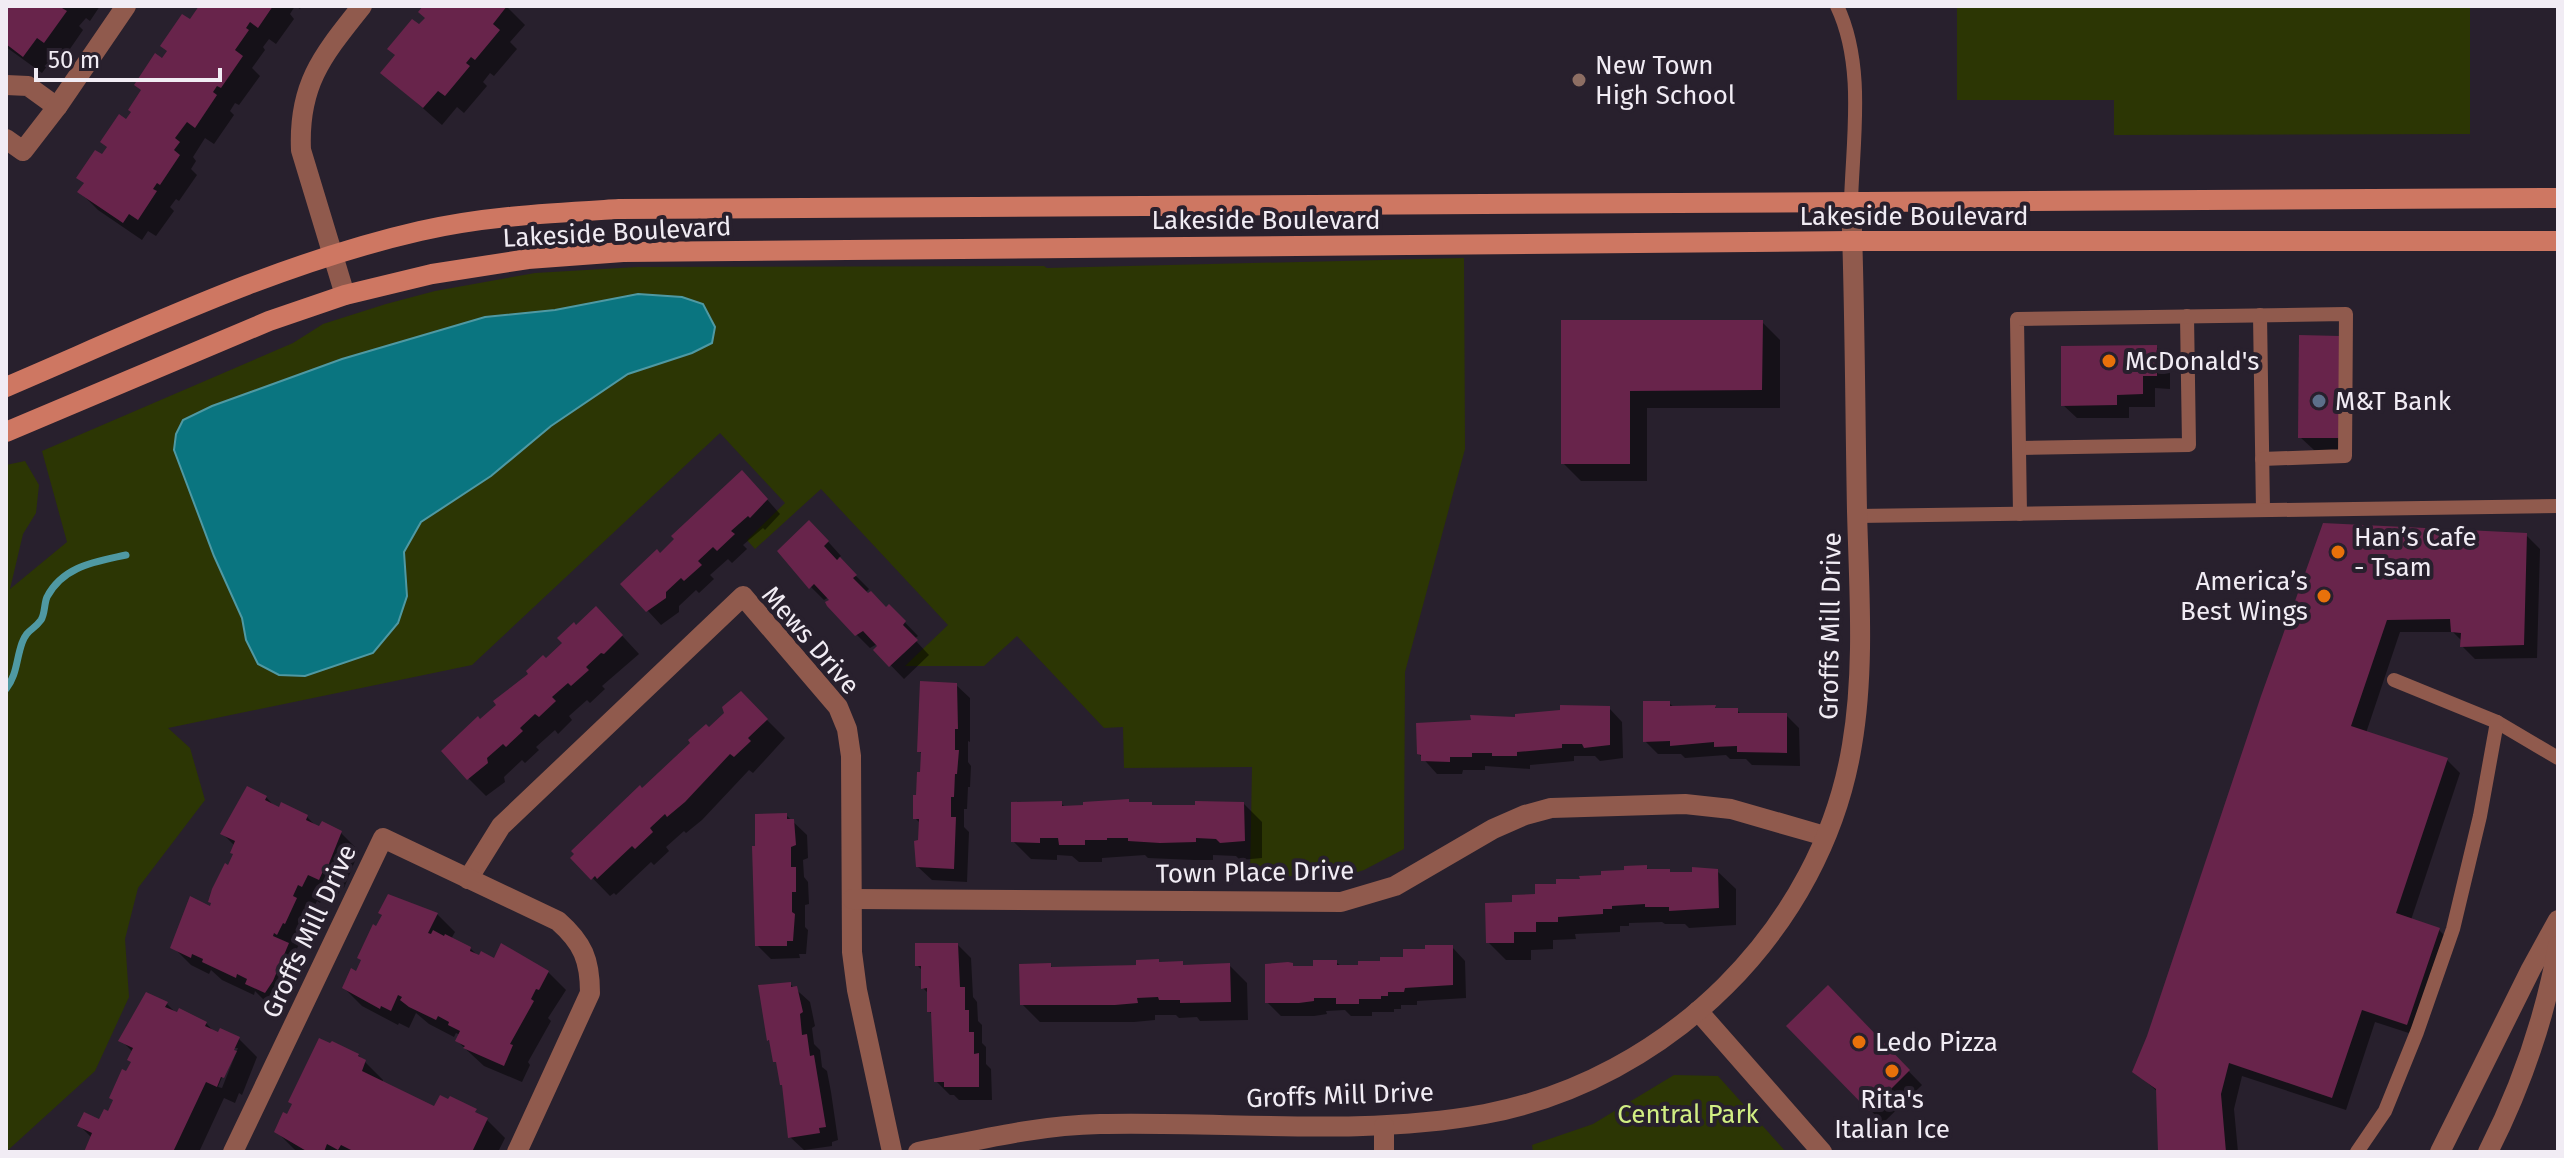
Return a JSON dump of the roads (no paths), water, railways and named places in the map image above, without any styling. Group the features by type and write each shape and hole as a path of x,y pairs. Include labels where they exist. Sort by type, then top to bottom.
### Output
{"main road":[{"name":"Lakeside Boulevard","path":"6,387 253,282 332,254 422,231 522,214 619,209 2558,198"},
{"name":"Lakeside Boulevard","path":"6,432 269,321 345,295 446,271 528,259 623,252 1852,241 2558,241"}],"street":[{"path":"6,139 23,151 126,6"},
{"path":"345,295 301,150 302,105 330,47 362,6"},
{"path":"6,85 19,83 28,86 57,107"},
{"name":"Groffs Mill Drive","path":"918,1152 1017,1132 1096,1124 1384,1126 1485,1114 1544,1098 1598,1076 1648,1048 1698,1011 1746,966 1811,871 1849,759 1858,694 1851,201"},
{"name":"Mews Drive","path":"468,879 501,826 743,596 838,707 847,729 851,756 852,952 857,990 892,1152"},
{"name":"Town Place Drive","path":"852,899 1341,902 1395,886 1493,829 1551,808 1685,804 1731,809 1825,836"},
{"name":"Groffs Mill Drive","path":"233,1152 383,838 558,921 574,935 590,971 590,993 517,1152"},
{"path":"2440,1152 2558,920"},
{"path":"2488,1152 2527,1063 2552,980 2558,946"},
{"path":"1698,1011 1822,1152"},
{"path":"1384,1126 1384,1152"}],"lane":[{"path":"1837,6 1845,24 1855,81 1851,201"},
{"path":"2020,514 2017,319 2346,314 2345,456 2262,459"},
{"path":"2260,315 2263,510"},
{"path":"2019,448 2189,445 2187,316"},
{"path":"1857,516 2558,506"},
{"path":"2394,680 2497,722 2558,758"},
{"path":"2357,1152 2385,1111 2453,929 2480,816 2497,722"}],"water":[{"path":"638,294 682,297 703,304 715,327 712,343 692,353 628,374 551,426 491,476 421,522 404,552 407,596 398,623 373,653 305,676 279,675 258,664 246,640 242,618 214,556 174,450 176,434 183,420 212,406 342,359 485,317 555,310"}],"waterway":[{"path":"6,689 24,638 41,620 47,597 62,578 81,567 126,555"}],"place":[{"name":"New Town High School","path":"1579,80"},
{"name":"McDonald's","path":"2109,361"},
{"name":"M&T Bank","path":"2319,401"},
{"name":"Han’s Cafe - Tsam","path":"2338,552"},
{"name":"America’s Best Wings","path":"2324,596"},
{"name":"Ledo Pizza","path":"1859,1042"},
{"name":"Rita's Italian Ice","path":"1892,1071"}],"park label":[{"name":"Central Park","path":"1688,1114"}]}
